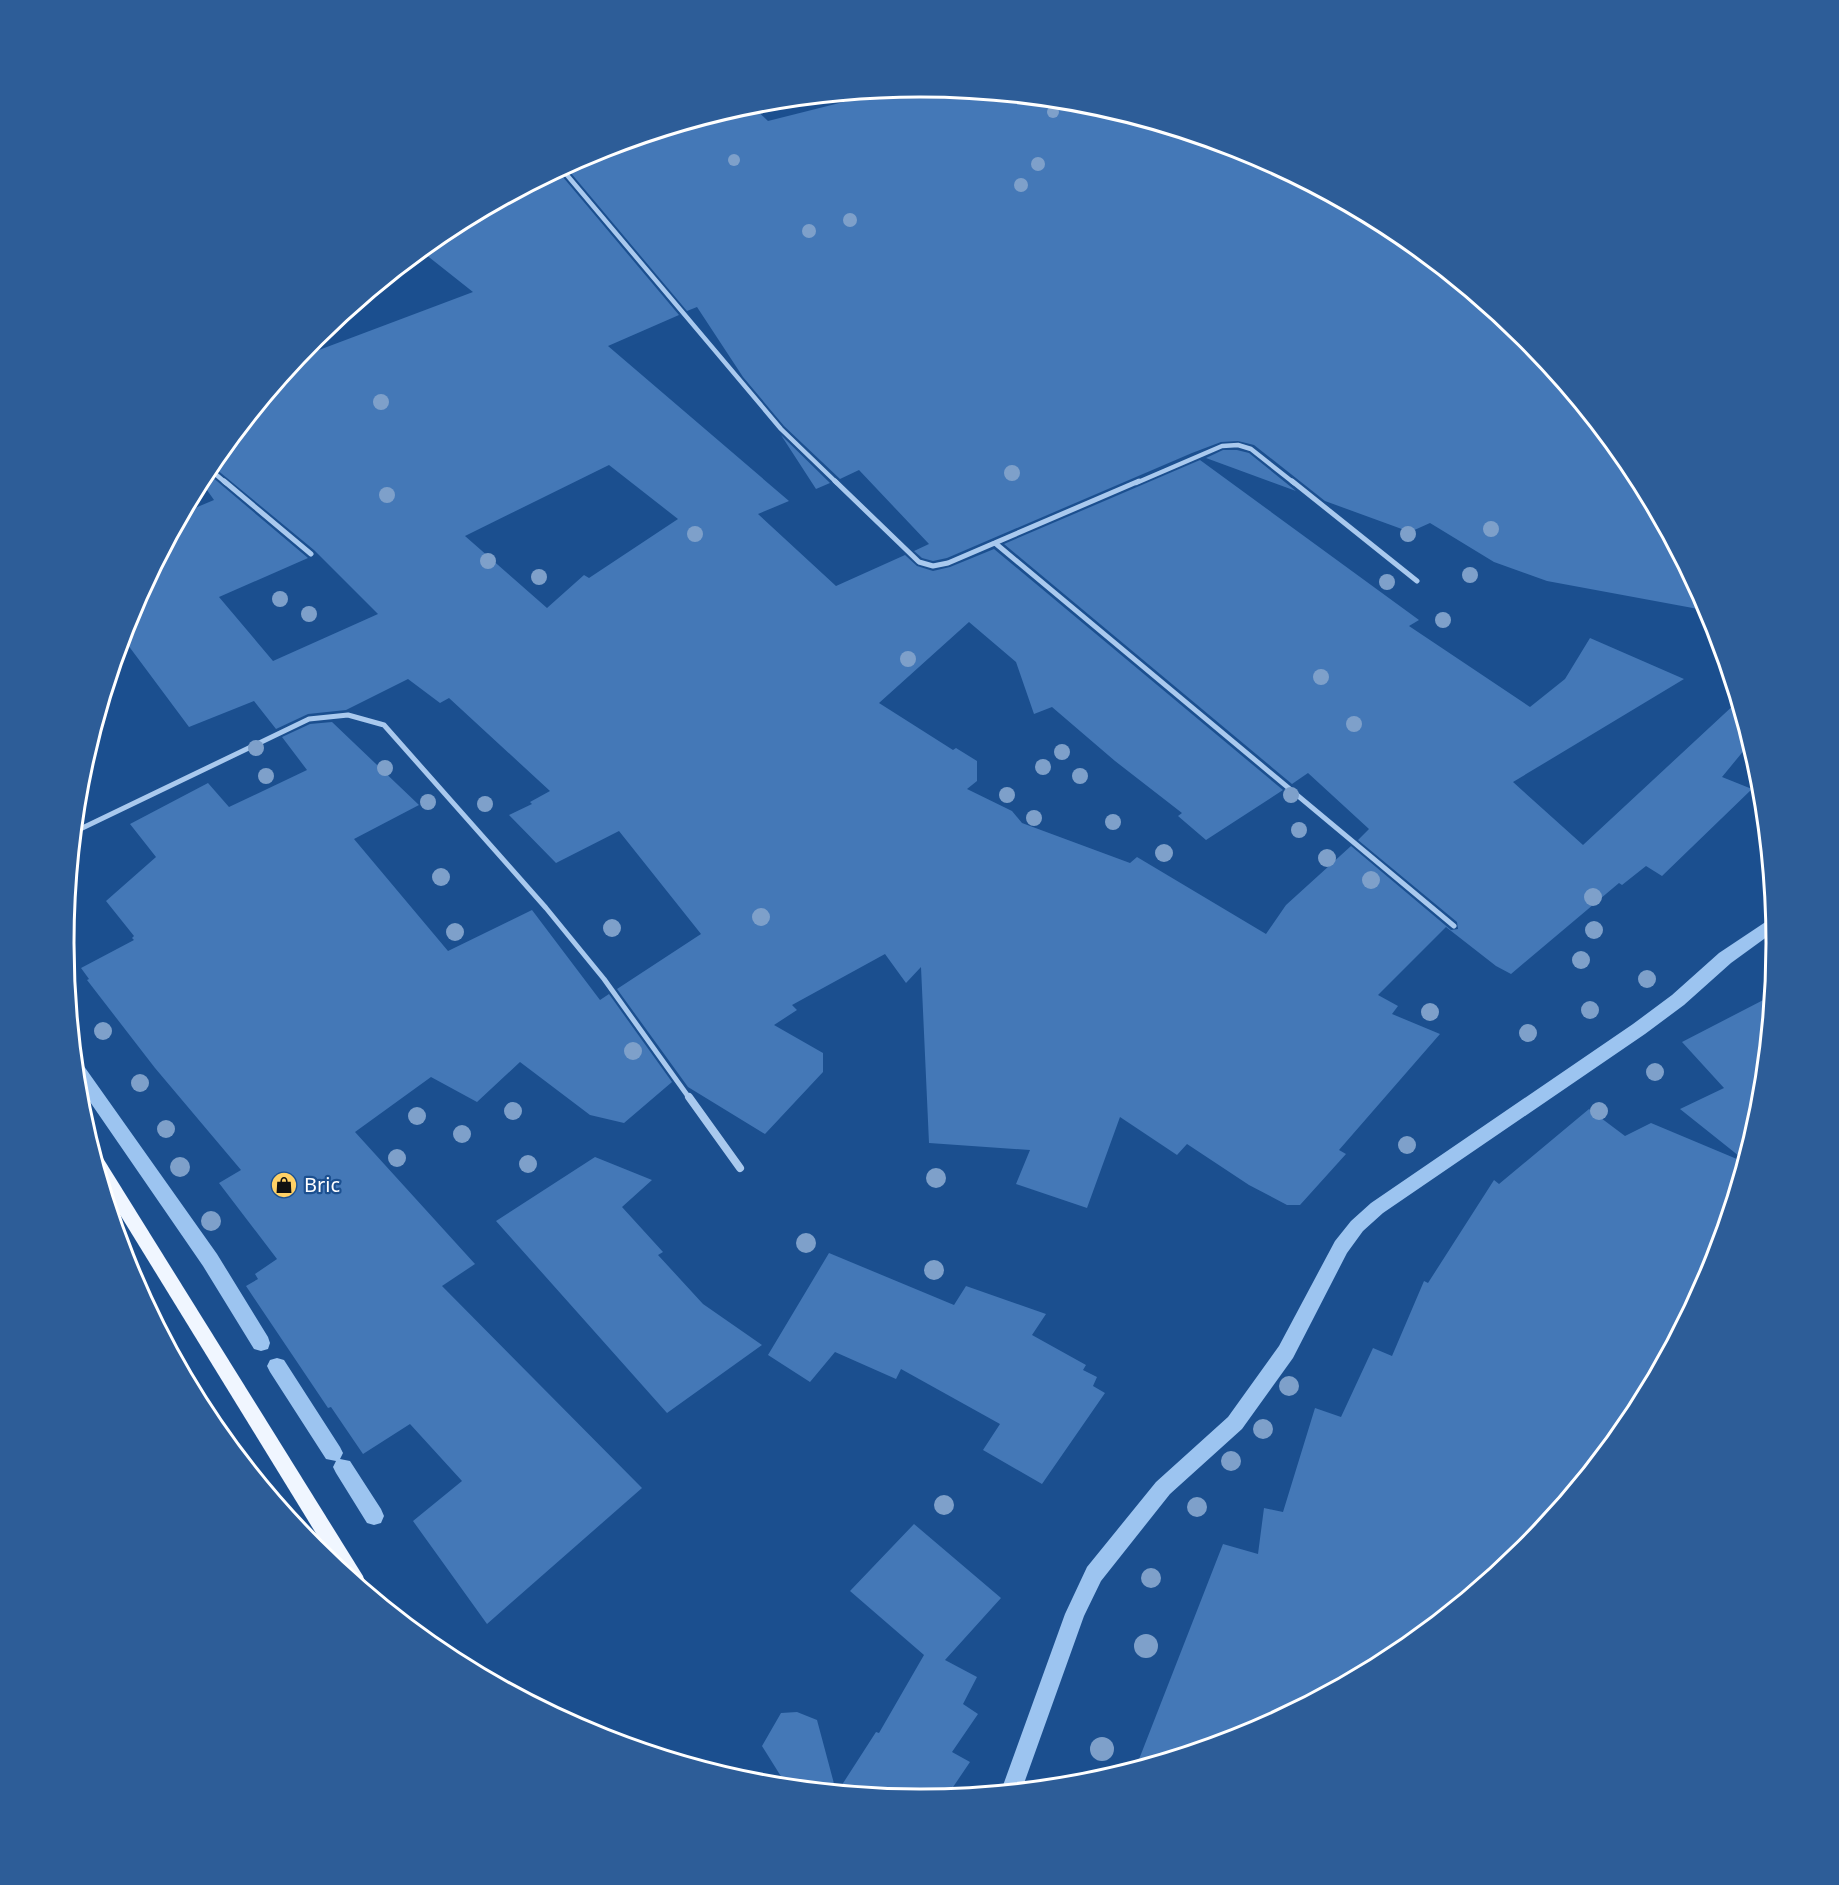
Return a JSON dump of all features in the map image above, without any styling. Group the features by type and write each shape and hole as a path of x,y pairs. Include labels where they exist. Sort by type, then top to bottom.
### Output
{"main road":[{"path":"108,1181 344,1562"}],"street":[{"path":"566,174 781,429 920,562 933,566 948,563 1222,446 1238,446 1251,449 1417,581"},
{"path":"215,473 312,554"},
{"path":"995,543 1454,926"},
{"path":"82,828 309,719 348,715 384,725 546,908 604,979 740,1168"}],"building":[{"path":"864,98 975,98 1030,104 1138,125 1191,141 1294,184 1390,239 1435,271 1518,344 1591,427 1623,472 1678,568 1696,609 1547,581 1494,562 1430,523 1410,532 1325,501 1254,445 1238,441 1221,442 1192,453 947,558 933,561 922,558 914,551 929,544 859,470 840,479 784,426 743,377 697,307 687,311 570,173 648,141 701,125 759,112 768,121"},
{"path":"562,176 679,315 608,346 789,501 758,514 836,586 905,555 917,566 933,571 950,567 994,549 1283,790 1206,840 1178,816 1182,813 1115,761 1052,707 1034,714 1016,662 969,622 879,703 953,750 956,748 977,761 977,781 967,789 1012,811 1022,823 1130,863 1137,857 1266,934 1286,905 1351,846 1451,930 1458,929 1457,922 1358,840 1369,829 1308,773 1292,784 1004,544 1200,460 1419,620 1409,626 1530,707 1565,679 1590,638 1684,679 1513,782 1583,845 1732,707 1743,751 1722,777 1751,790 1662,876 1646,866 1622,885 1619,883 1511,974 1496,966 1446,927 1378,995 1398,1006 1392,1014 1440,1034 1339,1150 1346,1154 1300,1205 1287,1205 1249,1185 1187,1144 1177,1155 1120,1117 1087,1208 1016,1184 1030,1150 929,1143 921,967 906,983 885,954 792,1005 797,1010 774,1025 823,1053 823,1072 765,1134 688,1087 617,989 701,934 619,831 556,863 509,815 532,804 530,802 550,791 449,698 440,703 408,679 346,710 308,714 276,729 254,701 189,727 128,645 161,568 187,519 193,509 214,500 206,488 213,477 308,558 219,597 273,661 378,614 314,550 217,470 248,427 314,352 473,292 426,255 497,210","holes":["609,465 678,519 589,578 584,575 547,608 465,536"]},
{"path":"781,435 830,483 816,489"},
{"path":"1223,450 1249,453 1296,491 1206,458"},
{"path":"332,722 419,805 354,839 448,951 532,910 600,1000 609,994 672,1082 624,1123 590,1115 520,1062 477,1102 431,1077 355,1132 475,1264 442,1286 642,1488 487,1624 413,1521 462,1481 410,1424 363,1454 331,1407 328,1408 246,1286 258,1279 255,1274 277,1259 219,1183 241,1170 155,1068 87,980 89,979 81,968 134,940 132,938 134,936 106,901 156,857 130,824 208,783 229,807 307,770 282,737 310,724"},
{"path":"1764,1000 1749,1108 1738,1155 1680,1109 1724,1088 1682,1042"},
{"path":"1589,1109 1625,1136 1651,1123 1737,1159 1721,1214 1701,1266 1652,1366 1623,1413 1591,1458 1518,1541 1435,1614 1390,1646 1342,1675 1294,1701 1243,1724 1191,1744 1139,1760 1223,1544 1258,1554 1264,1508 1283,1512 1315,1408 1341,1417 1373,1348 1392,1356 1424,1281 1428,1283 1494,1180 1499,1184"},
{"path":"595,1157 652,1180 622,1207 663,1252 658,1255 703,1304 762,1345 667,1413 496,1221"},
{"path":"829,1253 954,1305 966,1286 1046,1314 1032,1335 1086,1365 1083,1370 1097,1377 1093,1386 1105,1393 1042,1484 983,1450 1000,1424 901,1369 896,1379 835,1352 810,1382 768,1355"},
{"path":"914,1524 1001,1598 945,1660 977,1677 963,1704 978,1714 952,1752 970,1762 953,1788 920,1789 842,1785 876,1732 879,1733 924,1655 850,1591"},
{"path":"797,1712 817,1720 834,1784 781,1776 762,1746 781,1713"}],"waterway":[{"path":"1014,1783 1075,1614 1094,1574 1163,1488 1235,1423 1286,1352 1328,1268 1357,1226 1377,1208 1639,1029 1678,1000 1725,958 1766,929"},
{"path":"86,1082 210,1260 261,1343"},
{"path":"277,1366 333,1453"},
{"path":"343,1467 374,1516"}],"place":[{"name":"Bric","path":"284,1185"}]}
